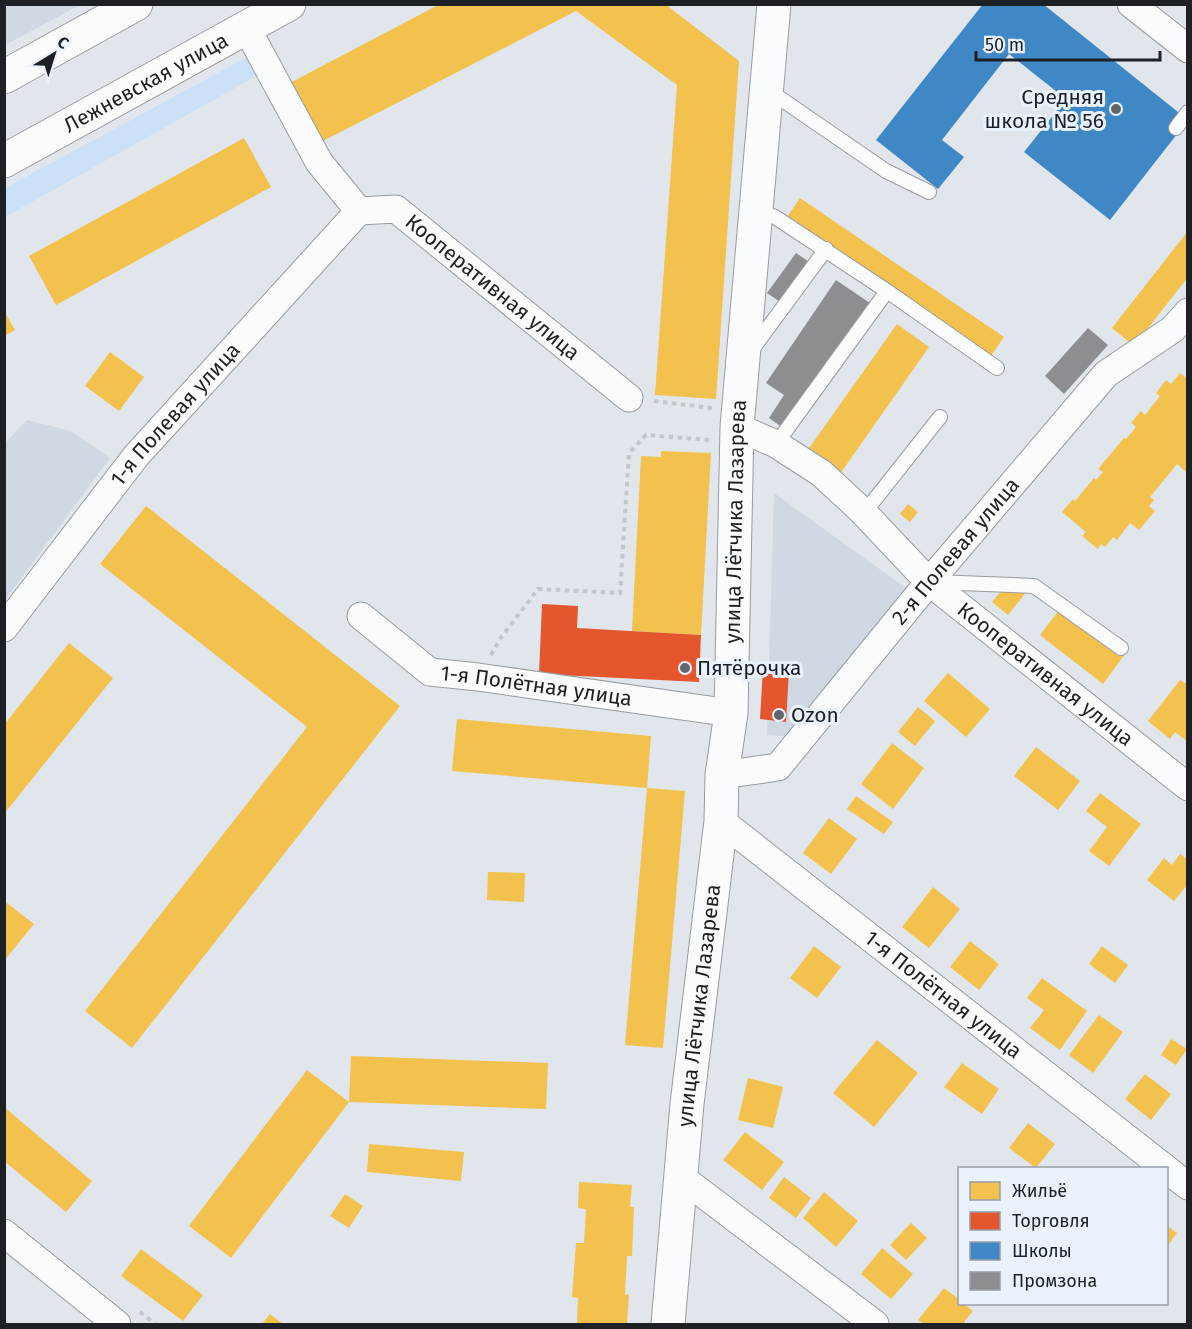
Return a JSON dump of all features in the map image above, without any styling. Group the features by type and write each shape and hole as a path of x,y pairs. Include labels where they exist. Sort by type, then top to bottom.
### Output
{"main road":[{"path":"4,77 136,4"},
{"name":"Лежневская улица","path":"4,161 289,4"},
{"name":"улица Лётчика Лазарева","path":"668,1324 687,1104 721,820 722,775 731,713 722,425 742,362 774,4"}],"street":[{"path":"1131,4 1188,48"},
{"path":"246,27 319,162 359,211"},
{"name":"Кооперативная улица","path":"359,211 396,209 629,398"},
{"name":"1-я Полевая улица","path":"4,628 136,456 359,211"},
{"name":"2-я Полевая улица","path":"722,775 778,767 929,582 1106,374 1173,329 1188,312"},
{"name":"Кооперативная улица","path":"722,425 776,444 821,473 864,513 929,582 1188,787"},
{"name":"1-я Полётная улица","path":"361,616 430,672 731,713"},
{"name":"1-я Полётная улица","path":"721,820 1163,1167"},
{"name":"1-я Полётная улица","path":"1168,1171 1188,1186"},
{"path":"682,1178 875,1324"},
{"path":"4,1233 117,1324"}],"lane":[{"path":"766,89 886,171 929,192"},
{"path":"1176,128 1188,112"},
{"path":"755,209 776,216 997,368"},
{"path":"742,362 826,249"},
{"path":"776,444 887,291"},
{"path":"864,513 940,417"},
{"path":"929,582 1034,586 1121,648"}],"path":[{"path":"629,398 722,425"},
{"path":"478,677 500,639 538,590 620,592 629,453 646,435 722,425"}],"shaded area":[{"path":"5,4 80,4 80,5 5,45"},
{"path":"253,54 262,73 5,217 5,188"},
{"path":"27,420 71,431 110,458 5,600 5,443"},
{"path":"774,493 910,591 805,738 767,735"}],"building: Жильё":[{"path":"440,4 665,4 739,61 716,399 655,395 677,85 576,11 319,143 288,84"},
{"path":"244,138 271,187 56,305 29,256"},
{"path":"800,198 1004,337 991,356 787,217"},
{"path":"1188,231 1188,277 1134,346 1112,328"},
{"path":"4,311 15,330 4,336"},
{"path":"897,324 929,347 840,474 807,451"},
{"path":"110,352 144,377 119,411 85,386"},
{"path":"1180,373 1188,379 1188,470 1186,472 1177,464 1150,497 1154,500 1149,506 1155,511 1139,530 1130,523 1117,540 1113,537 1105,547 1101,544 1098,549 1082,536 1086,532 1062,512 1073,499 1075,501 1094,478 1096,480 1103,472 1098,469 1136,427 1131,423 1141,411 1145,415 1160,396 1156,393 1166,380 1171,384"},
{"path":"661,451 711,453 701,635 632,631 641,456 661,457"},
{"path":"908,504 918,512 910,522 900,514"},
{"path":"146,506 400,706 132,1048 85,1011 307,727 100,564"},
{"path":"1011,579 1027,591 1008,615 992,602"},
{"path":"1063,605 1125,654 1103,684 1040,635"},
{"path":"69,643 113,678 4,814 4,725"},
{"path":"948,673 990,709 966,737 924,701"},
{"path":"1180,680 1188,685 1188,742 1175,732 1170,739 1148,721"},
{"path":"918,707 935,721 915,746 898,732"},
{"path":"457,719 651,736 647,788 452,771"},
{"path":"892,743 924,768 893,809 861,784"},
{"path":"1036,747 1080,781 1058,810 1014,776"},
{"path":"647,788 685,791 663,1048 625,1045"},
{"path":"1100,793 1141,824 1109,866 1089,851 1107,827 1086,811"},
{"path":"856,796 893,822 884,834 847,809"},
{"path":"829,818 857,839 831,874 803,853"},
{"path":"1180,854 1188,860 1188,884 1174,901 1147,880 1164,858 1172,865"},
{"path":"488,872 525,873 524,902 487,900"},
{"path":"933,887 960,909 929,948 902,927"},
{"path":"7,903 34,924 4,961 4,907"},
{"path":"970,941 999,964 979,990 950,967"},
{"path":"814,946 841,967 817,998 790,978"},
{"path":"1102,946 1128,965 1115,983 1089,964"},
{"path":"1042,978 1087,1011 1060,1050 1030,1028 1044,1010 1027,998"},
{"path":"1099,1015 1123,1032 1093,1073 1069,1055"},
{"path":"1171,1039 1187,1049 1176,1065 1161,1055"},
{"path":"877,1040 918,1073 874,1127 833,1093"},
{"path":"351,1056 548,1063 546,1109 349,1102"},
{"path":"962,1063 999,1089 982,1114 944,1087"},
{"path":"307,1070 349,1102 231,1258 189,1226"},
{"path":"1145,1074 1171,1094 1151,1120 1125,1099"},
{"path":"748,1078 783,1087 773,1128 738,1120"},
{"path":"4,1107 92,1181 66,1212 4,1161"},
{"path":"1028,1123 1055,1144 1037,1167 1009,1148"},
{"path":"745,1132 784,1162 762,1190 723,1160"},
{"path":"369,1144 464,1152 461,1181 367,1172"},
{"path":"784,1177 811,1198 796,1218 769,1198"},
{"path":"579,1182 632,1185 630,1207 634,1207 632,1256 627,1256 625,1295 629,1294 627,1324 577,1324 578,1298 572,1297 576,1243 584,1243 586,1209 578,1208"},
{"path":"824,1192 858,1221 836,1247 803,1218"},
{"path":"345,1194 363,1206 349,1228 330,1216"},
{"path":"911,1223 927,1238 906,1260 890,1245"},
{"path":"1168,1226 1177,1233 1168,1245"},
{"path":"882,1248 913,1274 891,1299 861,1274"},
{"path":"141,1249 203,1295 183,1321 121,1276"},
{"path":"944,1288 958,1298 958,1305 965,1305 973,1311 964,1322 967,1324 924,1324 918,1320"},
{"path":"270,1314 283,1324 262,1324"}],"building: Торговля":[{"path":"542,604 578,606 577,628 701,635 699,682 539,674"},
{"path":"763,668 789,670 786,722 760,719"}],"building: Школы":[{"name":"Средняя школа № 56","path":"983,4 1043,4 1188,120 1110,220 1024,152 1066,99 1009,54 942,140 964,157 938,189 876,140"}],"building: Промзона":[{"path":"796,253 815,266 786,306 767,293"},
{"path":"836,280 876,307 789,432 769,418 784,395 766,383"},
{"path":"1088,328 1108,345 1064,394 1045,376"}],"place":[{"name":"Средняя школа № 56","path":"1116,109"},
{"name":"Пятёрочка","path":"685,668"},
{"name":"Ozon","path":"779,715"}]}
